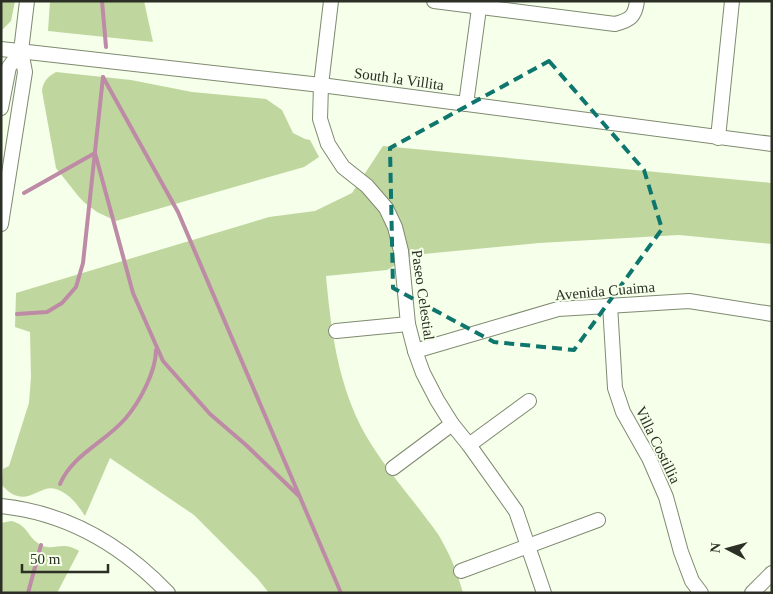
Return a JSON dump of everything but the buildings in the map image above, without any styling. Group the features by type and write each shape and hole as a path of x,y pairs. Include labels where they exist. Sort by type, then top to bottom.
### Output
{"street":[{"path":"1,224 24,72 21,51 26,1"},
{"name":"Paseo Celestial","path":"331,1 321,85 320,118 328,144 344,167 367,186 386,208 395,226 401,251 408,324 415,351 426,380 452,424 516,511 544,593"},
{"path":"434,1 480,4 615,24 627,21 635,12 636,1"},
{"path":"718,138 732,1"},
{"path":"466,104 480,4"},
{"name":"South la Villita","path":"1,49 321,85 772,144"},
{"path":"1,108 9,66 21,51"},
{"name":"Avenida Cuaima","path":"415,351 558,309 689,301 772,314"},
{"name":"Villa Costillia","path":"610,305 615,388 623,412 650,458 666,498 681,552 692,581 701,593"},
{"path":"336,331 408,324"},
{"path":"469,445 529,401"},
{"path":"394,468 452,424"},
{"path":"1,506 53,517 99,537 121,550 159,590"},
{"path":"461,571 598,520"},
{"path":"752,593 772,573"}],"highlighted area":[{"path":"549,61 644,170 662,229 574,350 494,342 393,288 390,148"}],"green space":[{"path":"1,1 15,1 11,21 1,31"},
{"path":"50,1 144,1 153,42 48,31"},
{"path":"56,72 131,80 192,92 266,99 282,110 293,133 310,140 319,157 304,167 116,221 97,212 85,203 56,168 42,91 46,80"},
{"path":"383,146 772,183 772,244 679,235 539,243 413,255 387,270 326,276 330,317 337,357 348,396 356,415 379,456 440,536 457,573 463,593 269,593 257,578 194,515 110,458 85,516 69,496 56,489 50,488 25,497 10,493 2,485 3,469 9,466 29,403 31,377 30,332 15,327 16,293 269,217 315,211 352,193"},
{"path":"11,521 21,525 41,545 46,547 67,546 79,551 57,593 1,593 1,523"}],"waterway":[{"path":"102,1 106,47"},
{"path":"103,77 178,212 341,593"},
{"path":"17,314 47,312 62,303 76,287 83,263 103,77"},
{"path":"24,193 95,153 133,293 163,361 210,414 246,445 299,496"},
{"path":"60,484 72,465 125,419 141,396 150,377 156,350"},
{"path":"28,593 41,545"}]}
